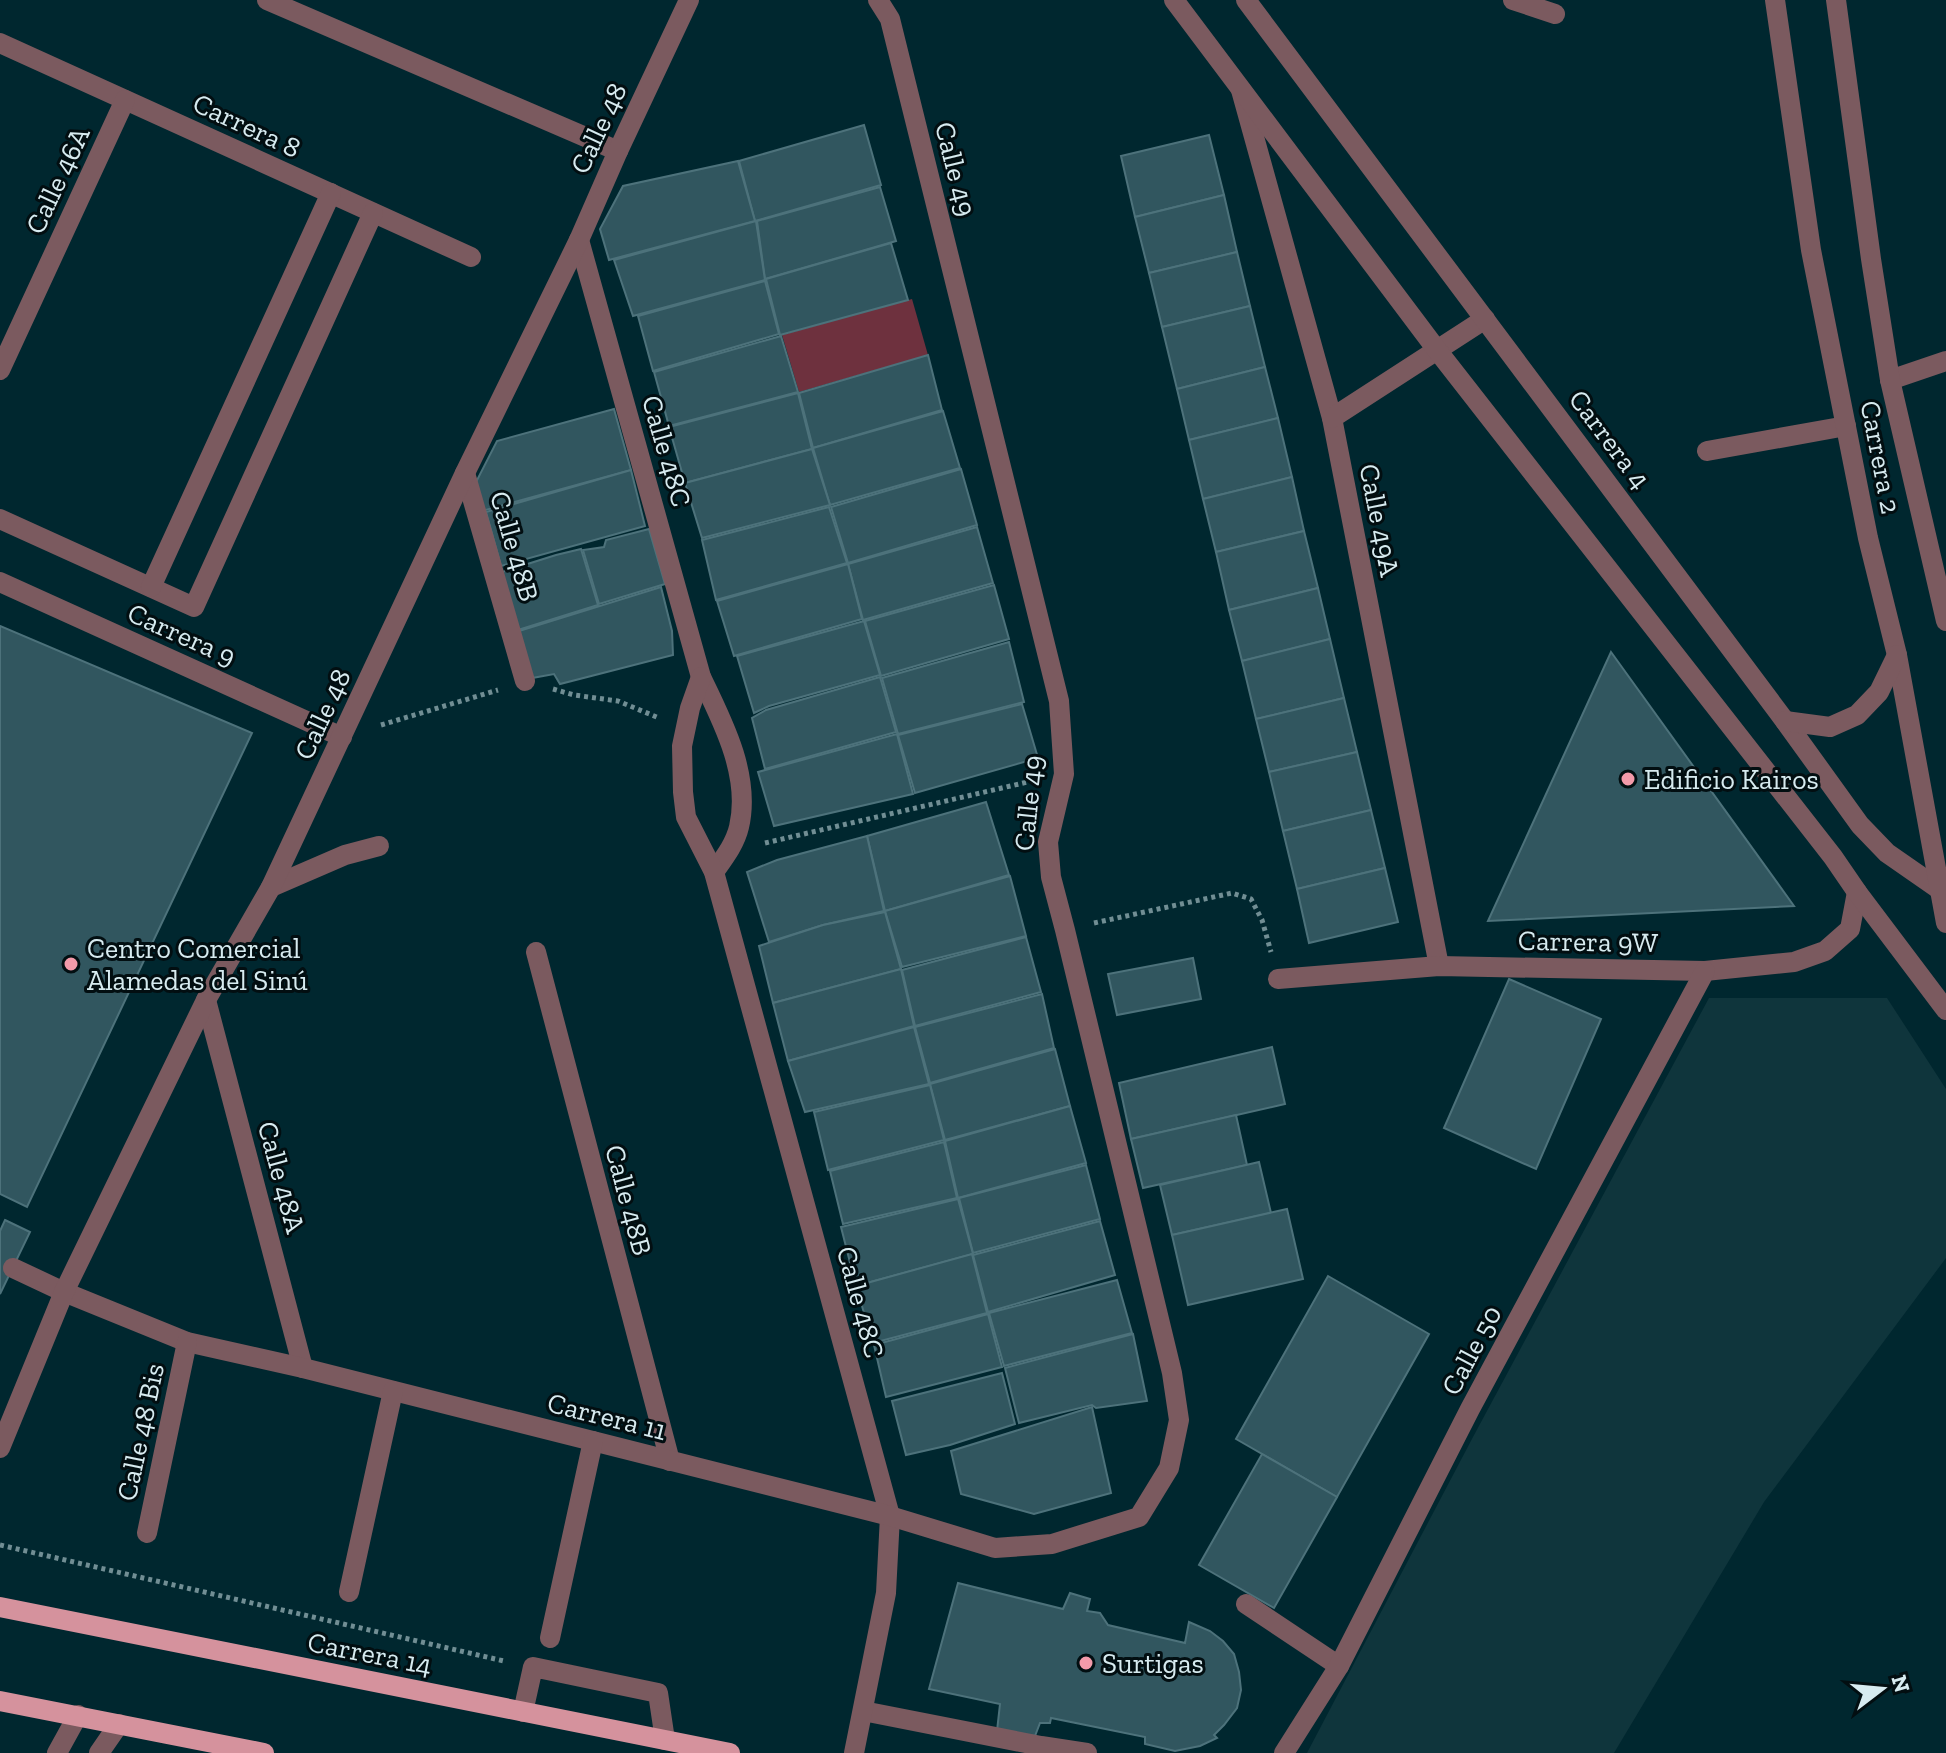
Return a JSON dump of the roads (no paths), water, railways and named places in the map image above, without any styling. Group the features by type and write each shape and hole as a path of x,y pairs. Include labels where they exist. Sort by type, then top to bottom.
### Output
{"main road":[{"name":"Carrera 14","path":"0,1607 730,1753"},
{"path":"0,1701 264,1753"}],"street":[{"path":"267,0 618,151"},
{"name":"Calle 48","path":"0,1448 64,1292 206,1000 271,887 465,473 579,240 689,0"},
{"name":"Calle 49","path":"878,0 890,19 1059,701 1064,774 1048,842 1051,877 1172,1373 1179,1420 1169,1468 1139,1517"},
{"path":"1174,0 1437,350 1814,832 1946,1010"},
{"name":"Carrera 4","path":"1246,0 1860,825 1887,853 1944,892"},
{"path":"1513,0 1555,14"},
{"name":"Carrera 2","path":"1775,0 1811,250 1868,538 1897,655 1944,892 1946,923"},
{"name":"Carrera 2","path":"1836,0 1890,380 1946,621"},
{"name":"Carrera 8","path":"0,43 471,257"},
{"name":"Calle 49A","path":"1241,90 1332,418 1439,966"},
{"name":"Calle 46A","path":"0,370 125,100"},
{"path":"151,587 331,193"},
{"name":"Carrera 9","path":"0,519 194,607 373,213"},
{"name":"Calle 48C","path":"579,240 701,677 725,731 743,795 738,829 729,852 714,872"},
{"path":"1332,418 1485,319"},
{"path":"1890,380 1946,361"},
{"path":"1707,451 1846,426"},
{"name":"Calle 48B","path":"465,473 525,681"},
{"name":"Carrera 9","path":"0,582 342,737"},
{"path":"1785,721 1830,727 1857,715 1879,692 1897,655"},
{"name":"Calle 48C","path":"701,677 682,746 686,817 714,872 890,1516 886,1593 854,1753"},
{"path":"271,887 345,855 379,846"},
{"name":"Carrera 9W","path":"1278,979 1439,966 1705,971 1794,962 1825,951 1850,929 1857,892"},
{"name":"Calle 48B","path":"536,952 670,1461"},
{"name":"Calle 50","path":"1284,1753 1339,1666 1470,1409 1705,971"},
{"name":"Calle 48A","path":"206,1000 303,1368"},
{"name":"Carrera 11","path":"13,1268 187,1342 303,1368 890,1516 995,1548 1052,1544 1139,1517"},
{"name":"Calle 48 Bis","path":"147,1533 187,1342"},
{"path":"349,1592 393,1391"},
{"path":"550,1638 593,1441"},
{"path":"1246,1604 1339,1666"},
{"path":"523,1712 533,1667 658,1693 665,1740"},
{"path":"863,1711 1040,1749 1087,1753"},
{"path":"57,1753 78,1715"},
{"path":"99,1753 119,1724"}],"place":[{"name":"Edificio Kairos","path":"1628,779"},
{"name":"Centro Comercial Alamedas del Sinú","path":"71,964"},
{"name":"Surtigas","path":"1086,1663"}]}
